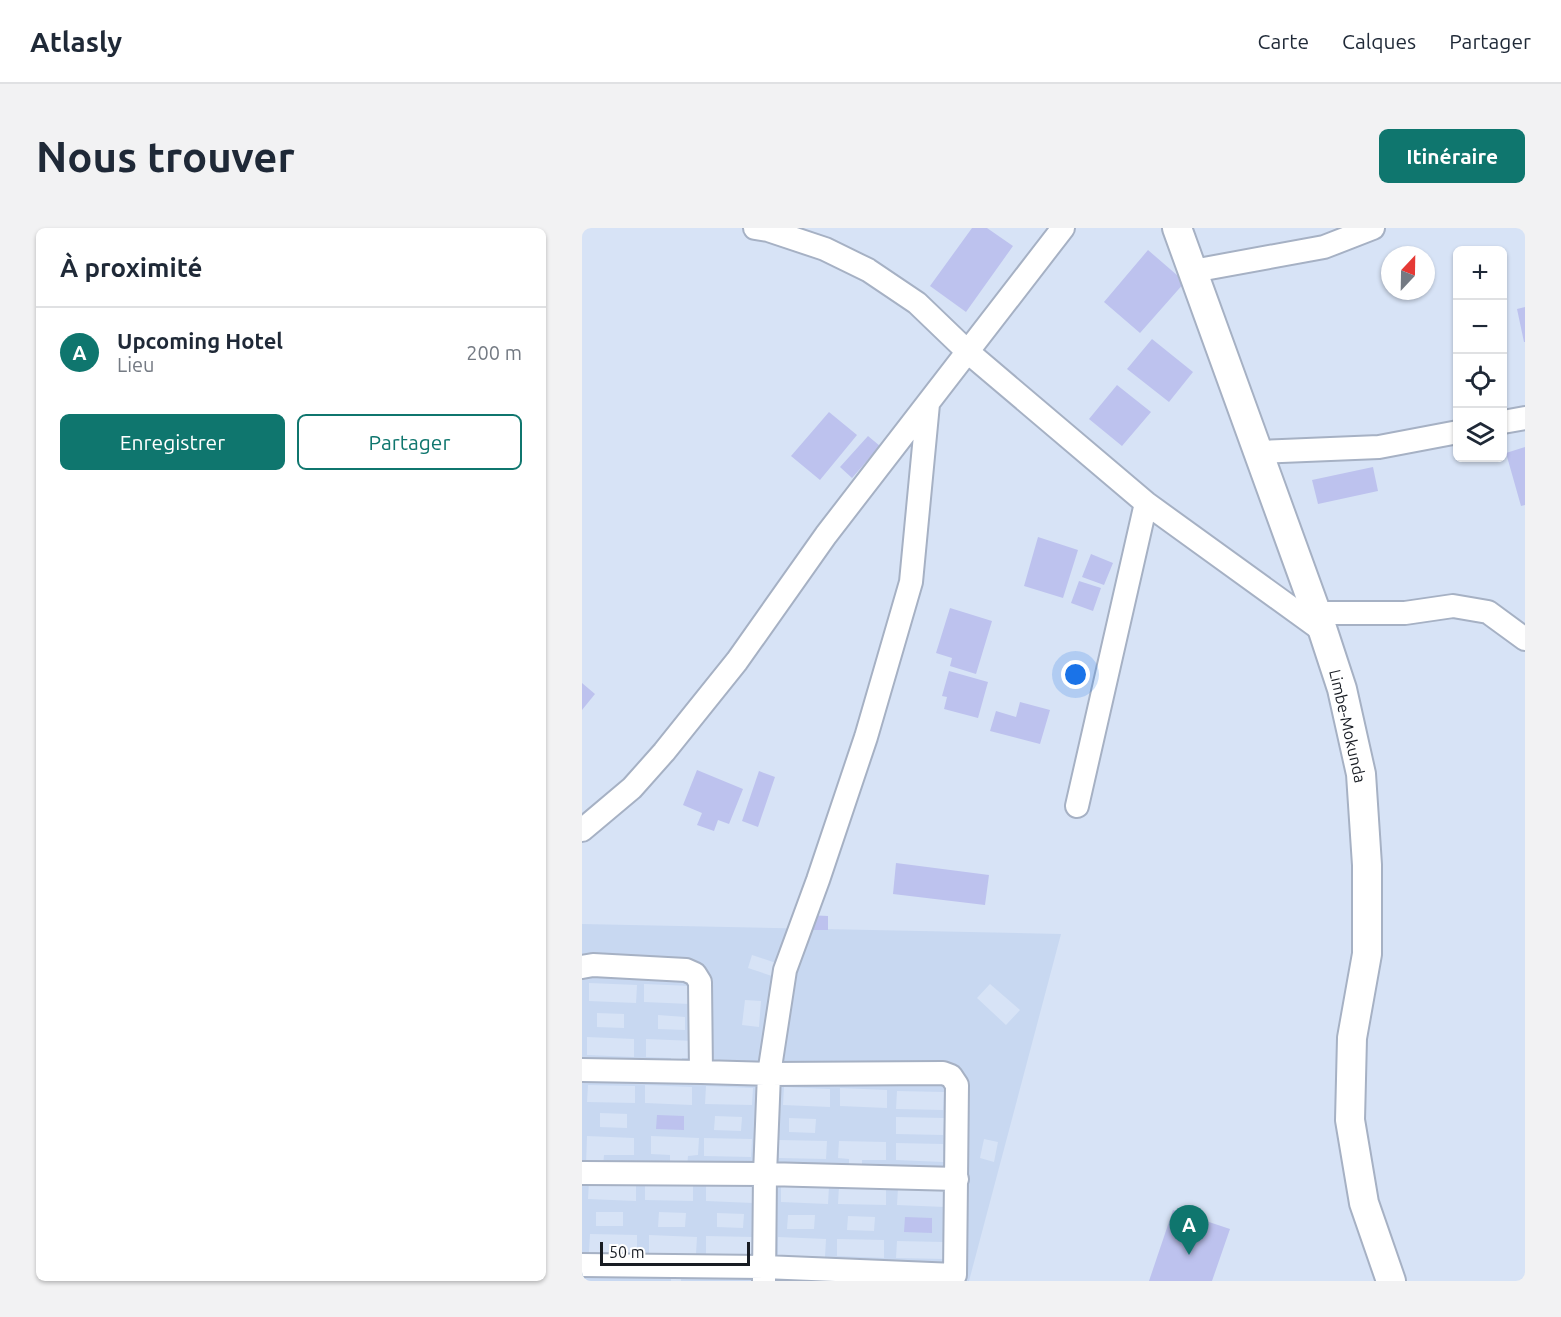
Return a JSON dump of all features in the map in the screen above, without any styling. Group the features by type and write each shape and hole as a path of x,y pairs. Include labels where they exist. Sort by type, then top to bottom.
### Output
{"main road":[{"name":"Limbe-Mokunda","path":"1177,228 1342,689 1361,774 1367,865 1367,954 1352,1038 1350,1120 1364,1203 1390,1281"}],"street":[{"path":"755,228 768,230 825,249 868,270 917,303 968,352 1146,502 1319,622 1453,606 1488,612 1525,639"},
{"path":"582,830 632,788 736,662 826,535 1063,228"},
{"path":"1193,271 1324,247 1373,228"},
{"path":"764,1274 769,1074 785,970 866,736 911,582 928,404"},
{"path":"1507,422 1525,418"},
{"path":"1258,452 1379,447 1453,433"},
{"path":"1077,806 1146,502"},
{"path":"582,967 592,964 686,970 695,974 700,982 700,1072"},
{"path":"582,1070 769,1074 944,1073 951,1076 957,1085 955,1278 764,1274 582,1265"},
{"path":"582,1173 765,1174 957,1179"}],"shaded area":[{"path":"582,924 1061,934 969,1281 681,1281 681,1275 671,1275 671,1281 582,1281","holes":["752,955 779,964 775,977 748,968","589,983 637,985 636,1003 589,1001","644,984 691,986 690,1004 644,1002","990,984 1020,1010 1006,1025 977,998","745,1000 761,1001 759,1027 742,1025","597,1013 624,1014 624,1028 597,1027","658,1015 685,1017 685,1030 658,1029","587,1037 634,1039 634,1057 587,1055","646,1039 694,1041 693,1058 682,1058 682,1065 671,1065 671,1058 646,1057","588,1085 635,1086 635,1103 587,1102","645,1085 692,1087 692,1105 645,1103","706,1086 753,1088 752,1105 705,1104","784,1087 830,1089 830,1107 783,1105","840,1088 887,1090 887,1108 840,1106","897,1091 944,1092 943,1110 896,1109","600,1113 627,1114 627,1128 600,1127","715,1116 742,1117 741,1131 714,1130","896,1117 944,1118 943,1135 896,1134","789,1118 816,1119 815,1133 789,1132","587,1136 634,1138 634,1155 604,1155 603,1166 586,1166","651,1136 699,1138 698,1155 688,1156 687,1167 670,1167 670,1155 651,1154","704,1138 752,1139 751,1157 704,1156","984,1139 998,1142 994,1162 980,1158","779,1140 827,1141 826,1159 779,1158","839,1141 886,1142 886,1160 862,1160 862,1171 849,1171 849,1159 838,1158","896,1143 943,1144 943,1162 896,1160","589,1181 636,1183 636,1201 588,1199","645,1183 693,1184 693,1201 645,1200","706,1183 753,1185 753,1203 706,1201","781,1185 829,1186 828,1204 781,1202","839,1186 886,1188 886,1205 838,1204","898,1188 945,1189 945,1207 897,1205","596,1212 623,1212 623,1226 596,1226","659,1212 686,1213 685,1227 658,1227","717,1213 744,1214 743,1228 717,1227","788,1215 815,1215 814,1229 787,1229","848,1216 875,1217 874,1231 847,1230","590,1234 637,1235 637,1253 589,1252","649,1235 697,1237 696,1254 649,1253","706,1236 753,1237 752,1255 706,1254","778,1237 826,1239 825,1257 797,1256 797,1261 778,1261","837,1239 884,1240 884,1258 837,1256","897,1241 944,1242 944,1259 896,1258"]}],"building":[{"path":"972,228 987,228 1013,246 966,312 930,286"},
{"path":"1148,250 1185,282 1140,333 1104,302"},
{"path":"1525,307 1525,342 1524,342 1517,309"},
{"path":"1152,339 1193,372 1169,402 1127,369"},
{"path":"1117,385 1151,412 1122,446 1089,419"},
{"path":"829,412 857,435 820,480 791,456"},
{"path":"868,436 880,446 852,478 840,467"},
{"path":"1525,447 1525,505 1521,506 1507,453"},
{"path":"1373,467 1378,491 1318,504 1312,480"},
{"path":"1038,537 1078,550 1063,598 1024,586"},
{"path":"1091,554 1113,563 1104,585 1082,577"},
{"path":"1079,581 1101,588 1093,611 1071,603"},
{"path":"950,608 992,621 976,674 950,666 952,658 936,653"},
{"path":"949,671 988,682 978,718 944,709 947,697 942,696"},
{"path":"582,683 595,694 582,710"},
{"path":"1020,702 1050,710 1040,744 990,731 996,711 1016,717"},
{"path":"697,770 743,789 729,824 718,820 714,831 697,825 702,813 683,805"},
{"path":"759,771 775,777 758,827 742,821"},
{"path":"896,863 989,875 985,905 893,894"},
{"path":"807,915 828,916 828,930 807,930"},
{"path":"657,1115 684,1116 684,1130 656,1129"},
{"path":"1173,1210 1230,1229 1212,1281 1149,1281"},
{"path":"905,1217 932,1218 932,1233 904,1232"}],"place":[{"name":"Upcoming Hotel","path":"1189,1255"}]}
